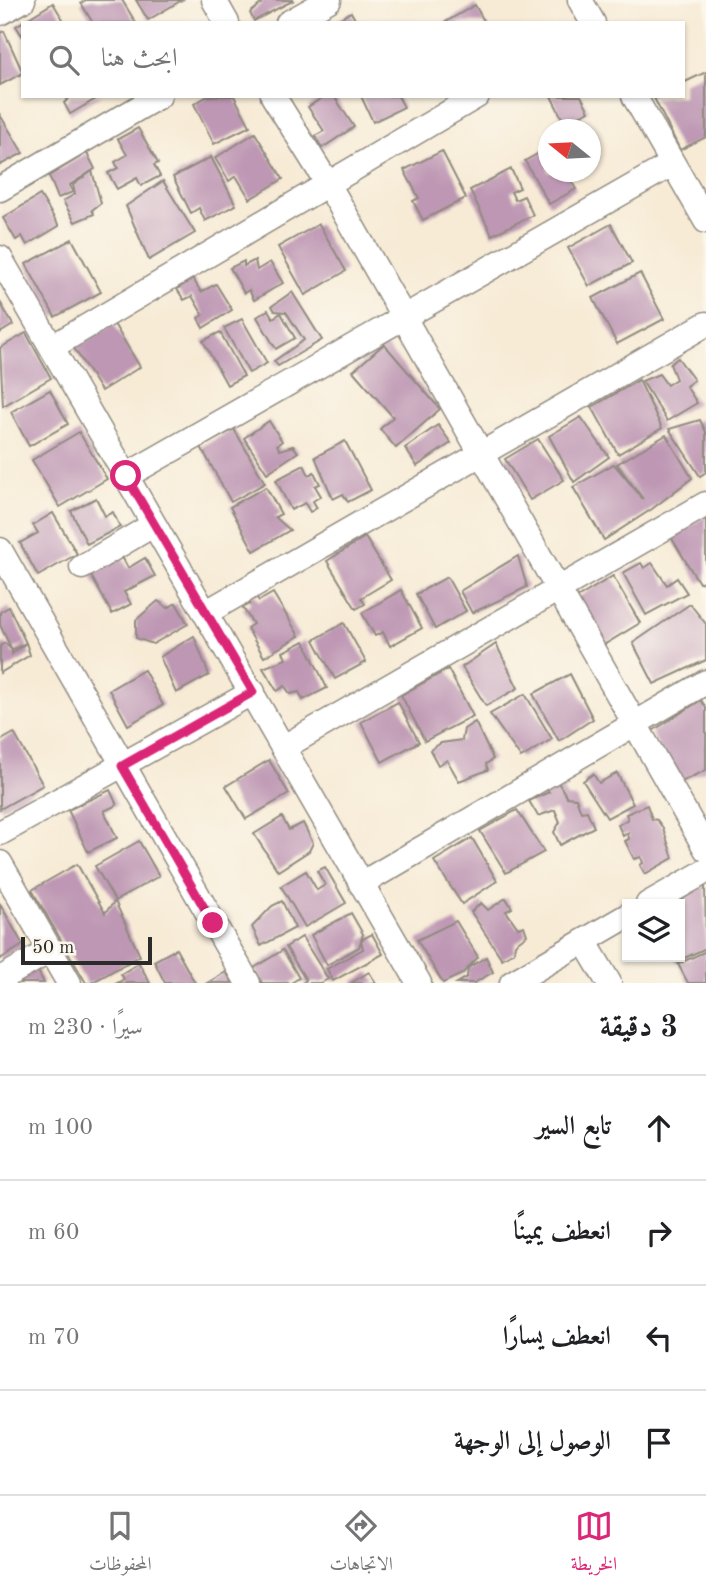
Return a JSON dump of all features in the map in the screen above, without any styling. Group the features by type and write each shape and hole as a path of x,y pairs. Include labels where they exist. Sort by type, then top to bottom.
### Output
{"street":[{"path":"0,13 23,0"},
{"path":"214,0 227,21"},
{"path":"292,21 329,0"},
{"path":"580,0 592,21"},
{"path":"0,189 156,98"},
{"path":"274,98 328,184 480,456 706,849"},
{"path":"52,347 474,98"},
{"path":"635,98 706,221"},
{"path":"126,476 672,164"},
{"path":"2,265 153,525 207,612 419,983"},
{"path":"207,612 706,324"},
{"path":"284,747 706,504"},
{"path":"82,566 153,525"},
{"path":"0,551 248,983"},
{"path":"361,884 706,682"},
{"path":"0,833 253,692"},
{"path":"0,863 69,983"},
{"path":"657,899 706,872"},
{"path":"512,983 622,919"},
{"path":"584,941 609,983"},
{"path":"0,979 51,950"}],"building":[{"path":"86,0 122,0 135,21 92,21 81,3"},
{"path":"136,0 182,0 148,20"},
{"path":"260,0 294,0 254,21 250,13 262,3"},
{"path":"53,3 64,21 24,21"},
{"path":"475,5 484,21 447,21"},
{"path":"351,12 356,21 335,21"},
{"path":"4,31 21,74 0,85 0,33"},
{"path":"706,72 706,137 680,150 654,98 685,98 685,82"},
{"path":"69,98 98,98 70,114 64,103"},
{"path":"204,98 235,98 250,126 214,144 194,104"},
{"path":"322,98 335,98 354,127 322,148 315,136 324,131 308,107"},
{"path":"362,98 399,98 404,107 373,122"},
{"path":"552,98 582,98 589,111 574,119 562,119"},
{"path":"0,115 23,153 0,165"},
{"path":"138,128 158,163 154,165 160,176 141,186 137,178 117,189 108,173 118,168 115,162 127,155 118,139"},
{"path":"255,133 283,179 250,199 236,176 229,181 215,158"},
{"path":"442,151 466,198 423,220 413,201 419,198 404,170"},
{"path":"87,153 95,169 70,185 73,192 58,198 49,176"},
{"path":"538,154 538,182 572,182 576,189 549,204 525,161"},
{"path":"211,157 236,205 205,221 199,208 191,213 173,177"},
{"path":"511,169 520,188 511,192 515,200 524,196 533,215 492,235 470,190"},
{"path":"92,171 101,203 92,210 94,214 75,222 63,201 75,194 73,185"},
{"path":"163,181 195,233 149,260 126,206"},
{"path":"40,195 59,226 27,245 22,236 16,240 3,218"},
{"path":"319,224 346,271 305,295 278,247"},
{"path":"611,224 632,263 589,286 568,248"},
{"path":"72,239 101,292 55,317 26,264"},
{"path":"255,260 257,270 270,262 283,283 254,300 249,290 244,293 230,268 244,261 244,266"},
{"path":"640,273 664,319 617,344 593,298"},
{"path":"193,279 201,292 216,284 232,310 203,328 198,318 203,315 192,296 184,300 177,289"},
{"path":"292,292 322,340 278,366 274,361 304,340 286,312 275,311 272,306"},
{"path":"0,302 13,325 0,333"},
{"path":"268,310 273,318 281,313 295,338 276,349 257,317"},
{"path":"242,319 267,363 249,373 224,328"},
{"path":"114,324 140,367 101,391 74,348"},
{"path":"220,332 244,376 227,385 203,341"},
{"path":"26,333 51,378 3,406 0,348"},
{"path":"384,344 440,409 396,448 380,429 393,417 353,371"},
{"path":"678,358 694,380 686,386 697,403 667,421 642,381 659,374 667,385 676,379 670,364"},
{"path":"639,380 662,428 618,454 592,407"},
{"path":"50,390 68,424 29,446 11,412"},
{"path":"581,417 609,457 574,482 549,436"},
{"path":"700,420 706,432 706,472 700,476 669,429"},
{"path":"269,421 282,441 277,445 280,450 293,446 298,452 267,473 244,438"},
{"path":"438,425 451,443 417,466 405,448"},
{"path":"234,429 265,483 231,502 201,447"},
{"path":"79,432 107,479 60,507 32,460"},
{"path":"666,435 692,478 652,509 604,540 573,487 614,464 643,499 617,464"},
{"path":"538,439 564,480 530,500 505,459"},
{"path":"345,441 371,490 348,502 343,494 333,499 315,457"},
{"path":"304,465 309,475 314,472 320,484 315,486 321,496 313,501 317,508 310,512 305,503 291,510 276,480"},
{"path":"266,487 281,514 275,517 290,530 254,551 230,507"},
{"path":"96,498 105,516 113,512 120,527 87,544 71,511"},
{"path":"53,513 77,554 38,576 20,543 38,533 33,525"},
{"path":"706,516 706,580 699,583 671,537"},
{"path":"365,537 391,580 361,598 365,604 356,609 327,561"},
{"path":"120,553 128,568 145,558 155,576 124,592 131,604 112,614 88,570"},
{"path":"518,556 527,587 472,613 460,591"},
{"path":"641,563 644,568 652,563 667,585 677,578 687,593 646,615 623,573"},
{"path":"613,576 640,623 602,646 577,598"},
{"path":"447,577 466,611 435,629 416,594"},
{"path":"401,590 422,628 390,646 383,632 375,636 362,613"},
{"path":"254,593 259,601 273,593 299,636 264,657 247,628 253,624 243,608 250,604 249,597"},
{"path":"158,601 168,608 176,603 188,624 153,644 136,638 136,620"},
{"path":"690,604 706,624 706,660 654,684 633,643"},
{"path":"9,607 26,643 12,650 0,625 0,612"},
{"path":"344,623 366,662 335,679 314,640"},
{"path":"194,636 209,675 176,693 160,657"},
{"path":"304,641 327,688 303,700 299,692 290,694 285,686 277,691 263,668 286,659 283,652"},
{"path":"5,643 12,650 12,654 26,643 30,655 0,673 0,646"},
{"path":"496,644 518,688 486,706 462,667"},
{"path":"448,669 473,716 425,741 401,695"},
{"path":"144,670 163,705 128,725 109,690"},
{"path":"570,674 593,719 559,741 533,694"},
{"path":"525,694 552,739 521,758 490,714"},
{"path":"701,700 706,708 706,770 677,784 651,732"},
{"path":"398,702 419,742 382,762 361,722"},
{"path":"475,722 493,759 486,764 488,770 459,781 447,760 438,765 430,750 441,743 462,740 464,729"},
{"path":"14,733 43,785 0,809 0,741"},
{"path":"269,760 289,794 246,819 226,786"},
{"path":"617,773 633,804 607,818 583,781 593,774 599,783"},
{"path":"556,779 567,797 576,798 581,812 587,811 594,827 560,845 554,832 560,822 555,810 538,816 529,801 549,792 543,784"},
{"path":"110,790 117,805 104,811 117,838 88,852 68,810"},
{"path":"647,805 652,819 657,820 663,828 673,858 645,874 640,865 643,863 641,857 634,859 625,841 629,839 628,833 623,836 618,825 628,819 626,814"},
{"path":"517,810 544,852 506,873 480,831"},
{"path":"282,817 289,830 303,823 313,843 309,851 278,871 254,834"},
{"path":"472,838 497,881 462,904 434,861"},
{"path":"139,841 159,876 115,901 95,866"},
{"path":"77,864 105,913 115,901 140,956 91,983 86,983 32,890"},
{"path":"325,867 346,903 305,927 281,886 306,871 317,890 325,885 317,871"},
{"path":"705,885 706,948 685,958 685,899 683,899"},
{"path":"506,898 512,908 506,911 518,928 524,926 527,935 515,944 514,952 502,959 471,912 481,903 488,910"},
{"path":"282,901 295,928 261,946 252,927 272,906"},
{"path":"0,904 23,945 0,959"},
{"path":"351,913 363,934 359,947 327,965 311,935"},
{"path":"456,921 478,957 462,974 443,983 417,940"},
{"path":"372,934 383,954 333,981 327,969 363,949 361,940"},
{"path":"302,937 328,979 321,983 302,983 306,980 286,947"},
{"path":"176,949 195,983 165,983 154,961"},
{"path":"283,950 299,978 291,983 262,983 254,968"},
{"path":"706,951 706,983 688,983 678,964"},
{"path":"486,957 493,972 474,983 457,983 467,977 468,968"},
{"path":"139,963 150,983 117,983 124,979 121,974"},
{"path":"36,967 44,983 11,983"},
{"path":"226,972 233,983 207,983"},
{"path":"369,972 376,983 351,983"}],"route":[{"path":"126,476 253,692 122,766 213,923"}]}
